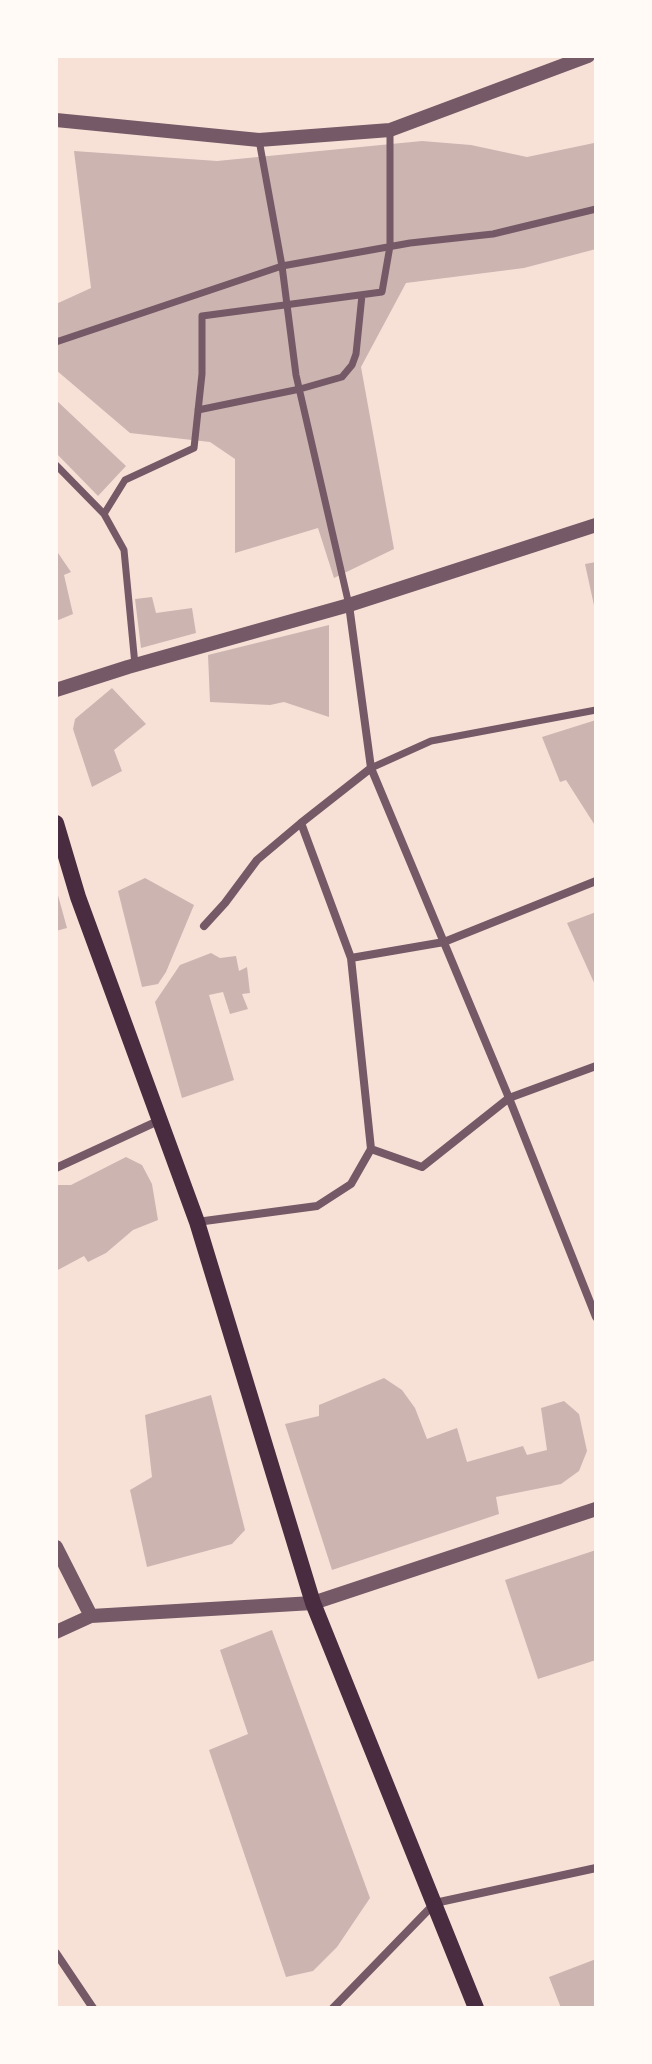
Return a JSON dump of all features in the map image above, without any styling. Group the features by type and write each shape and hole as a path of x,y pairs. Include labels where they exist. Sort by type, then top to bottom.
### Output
{"main road":[{"path":"56,823 78,897 197,1222 313,1603 476,2008"}],"street":[{"path":"56,120 259,140 390,130 588,56"},
{"path":"104,514 125,480 194,448 202,374 202,316 382,292 390,246 390,130"},
{"path":"259,140 300,389 349,605 371,768 509,1098 596,1317"},
{"path":"56,342 282,266 390,246 493,234 596,209"},
{"path":"198,410 342,377 356,354 362,295"},
{"path":"56,465 104,514 124,550 135,665"},
{"path":"56,690 349,605 596,525"},
{"path":"204,926 257,860 371,768 431,741 596,710"},
{"path":"197,1222 317,1206 351,1184 371,1149 351,958 301,823"},
{"path":"351,958 444,942 596,881"},
{"path":"371,1149 422,1167 509,1098 596,1066"},
{"path":"56,1168 158,1121"},
{"path":"56,1632 91,1616 313,1603 596,1509"},
{"path":"56,1547 91,1616"},
{"path":"333,2008 435,1903 596,1868"},
{"path":"56,1953 93,2008"}],"building":[{"path":"422,141 471,145 527,157 594,143 596,249 524,268 406,283 361,367 394,549 334,578 318,528 235,553 235,459 210,442 130,433 56,370 56,304 91,288 74,151 217,161"},
{"path":"56,400 126,466 98,496 56,453"},
{"path":"56,550 71,572 64,575 73,614 56,621"},
{"path":"596,562 596,610 595,610 585,564"},
{"path":"152,597 156,613 192,608 196,633 141,648 135,599"},
{"path":"329,625 329,717 284,702 270,705 210,702 208,655"},
{"path":"112,688 146,724 114,750 122,771 92,787 73,729 75,719"},
{"path":"596,720 596,827 566,780 560,782 542,737"},
{"path":"145,878 194,905 166,972 158,984 142,987 118,891"},
{"path":"56,888 67,928 56,931"},
{"path":"596,912 596,987 567,923"},
{"path":"211,953 220,958 236,956 239,971 247,967 250,993 242,994 248,1009 230,1014 223,992 209,995 234,1080 182,1098 155,1002 180,965"},
{"path":"126,1157 142,1165 152,1184 158,1220 133,1230 106,1253 88,1262 84,1256 56,1271 56,1185 71,1185"},
{"path":"384,1378 402,1390 415,1408 427,1439 457,1428 467,1462 523,1446 527,1455 547,1450 541,1408 564,1401 579,1414 587,1451 579,1471 561,1484 496,1497 499,1514 332,1570 285,1424 319,1416 319,1405"},
{"path":"211,1395 245,1530 232,1544 147,1567 130,1490 152,1477 145,1415"},
{"path":"596,1550 596,1660 538,1679 505,1580"},
{"path":"272,1630 370,1898 337,1947 313,1971 286,1977 209,1750 248,1734 220,1650"},
{"path":"596,1959 596,2008 561,2008 549,1977"}]}
